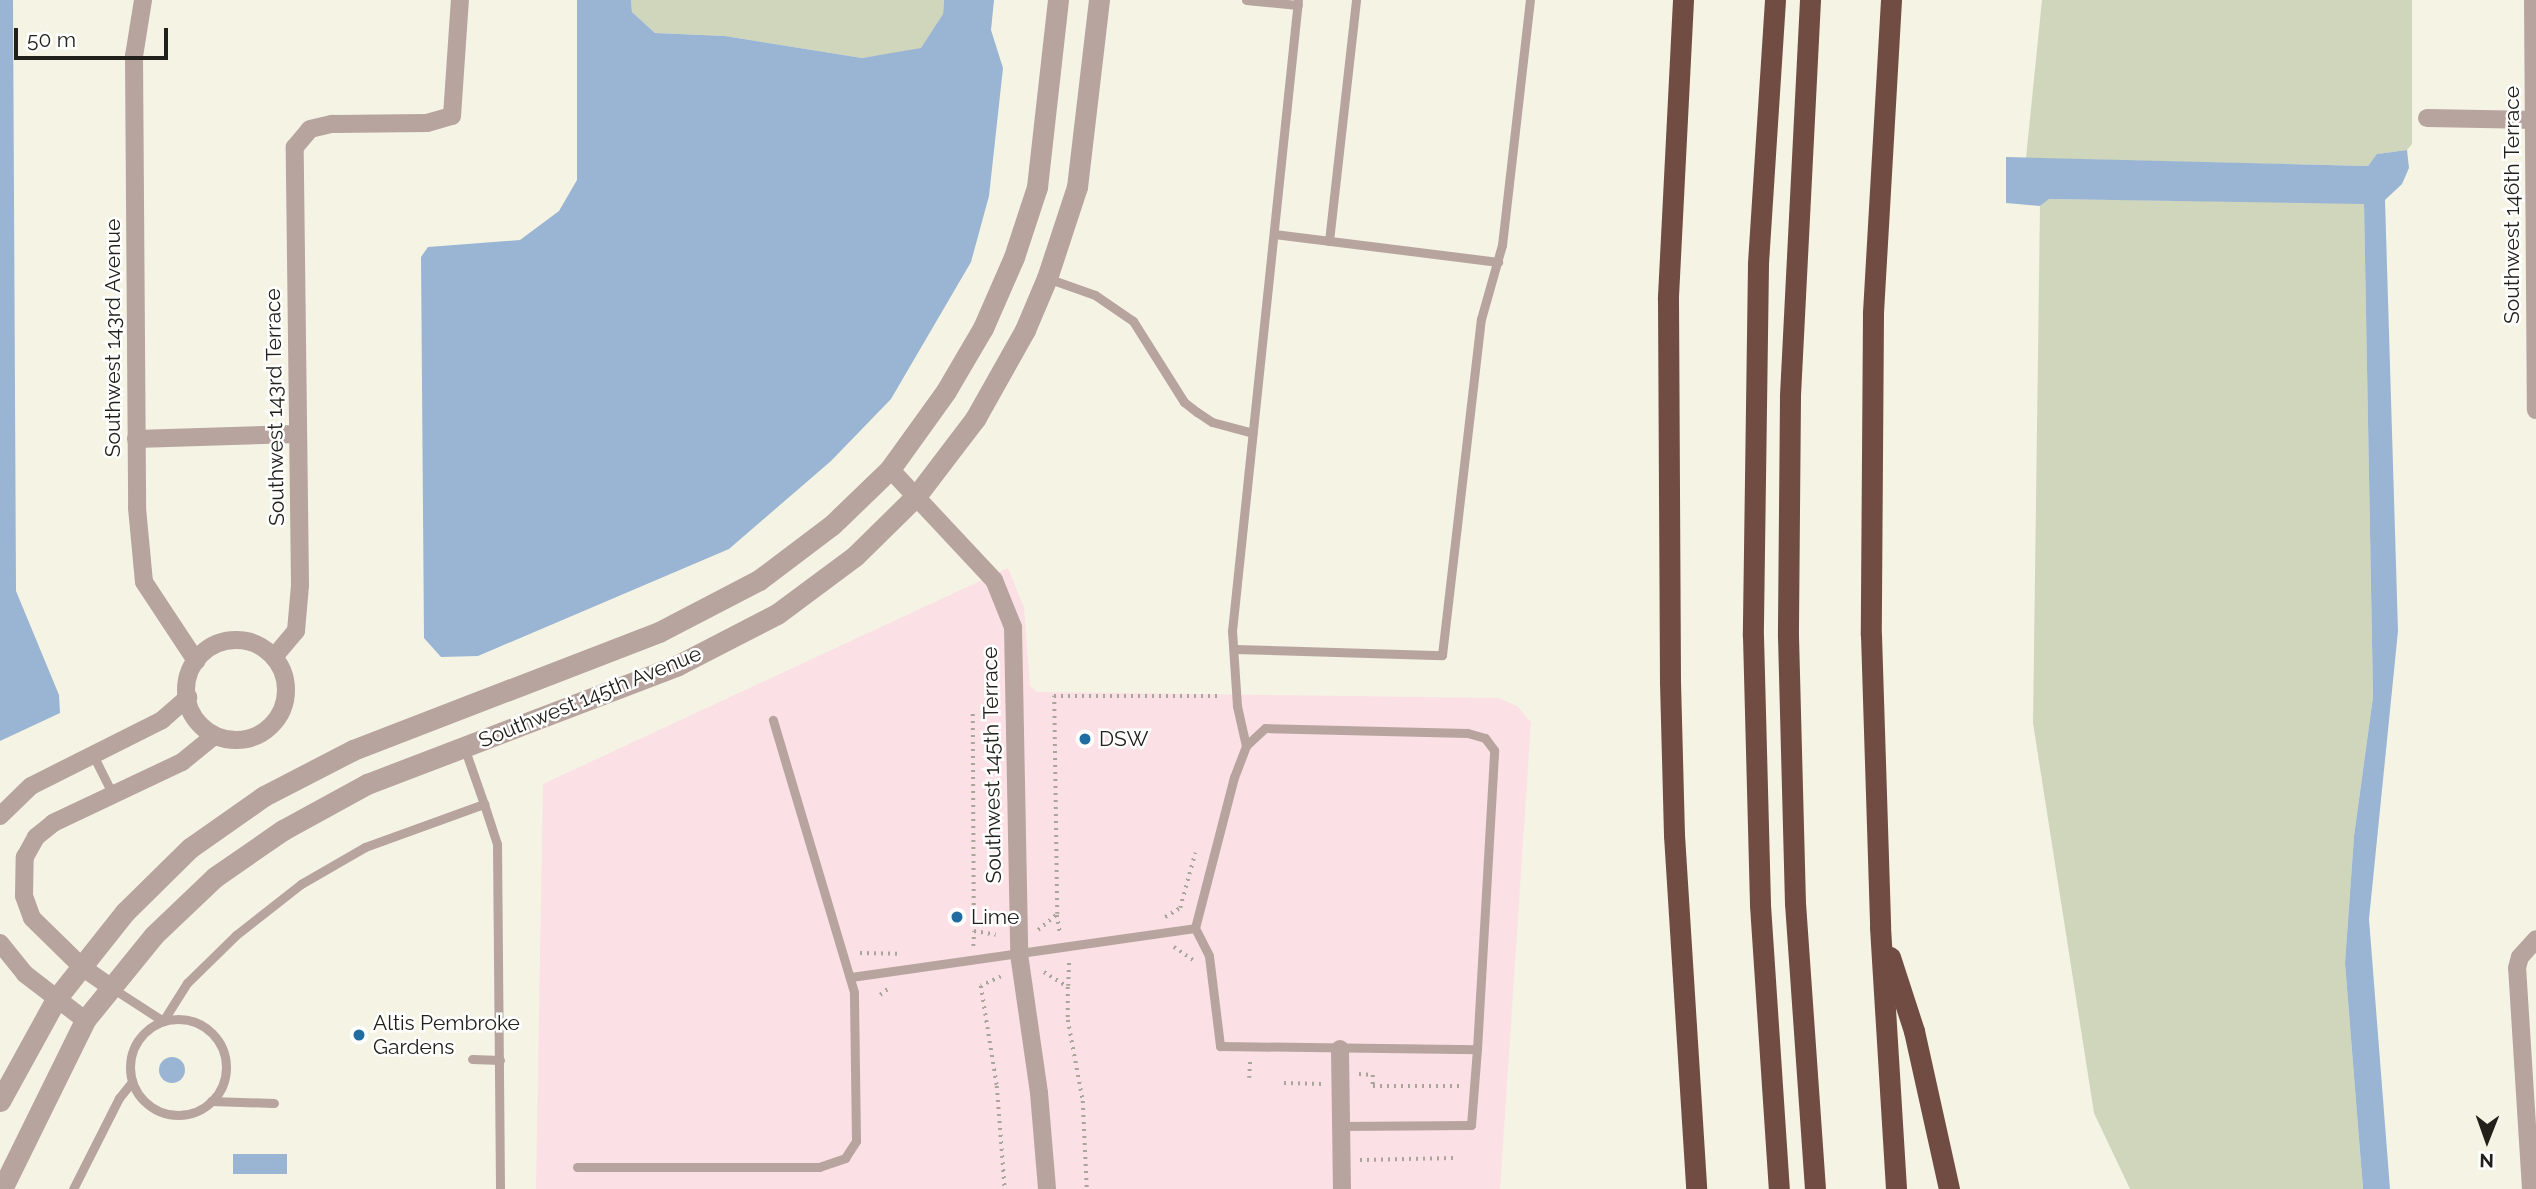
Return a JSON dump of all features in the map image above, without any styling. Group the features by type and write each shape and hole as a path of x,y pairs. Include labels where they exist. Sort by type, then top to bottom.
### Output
{"highway":[{"path":"1683,0 1668,299 1670,668 1674,835 1696,1189"},
{"path":"1775,0 1758,264 1752,624 1759,891 1779,1189"},
{"path":"1810,0 1790,396 1788,636 1796,903 1815,1189"},
{"path":"1891,0 1873,313 1871,635 1880,927 1896,1189"},
{"path":"1880,927 1914,1031 1949,1189"}],"street":[{"name":"Southwest 143rd Avenue","path":"143,0 134,56 136,439 144,582 196,661"},
{"name":"Southwest 143rd Terrace","path":"274,657 296,631 298,434 295,147 310,129 332,124 427,124 448,119 456,102 460,0"},
{"name":"Southwest 145th Avenue","path":"0,1101 56,999 125,912 190,848 264,796 353,750 659,632 759,580 832,525 890,468 977,339 1014,257 1037,187 1058,0"},
{"name":"Southwest 145th Avenue","path":"2,1189 85,1020 154,935 215,877 282,830 366,784 678,665 777,614 855,556 917,495 975,419 1026,330 1047,278 1077,187 1099,0"},
{"name":"Southwest 146th Terrace","path":"2533,0 2536,410"},
{"path":"2427,118 2535,120"},
{"path":"136,439 298,434"},
{"name":"Southwest 145th Terrace","path":"890,468 994,580 1009,609 1016,719 1019,954 1039,1093 1047,1189"},
{"path":"226,638 245,638 274,657 284,689 281,708 270,728 249,742 229,743 213,737 201,727 188,697 196,661 210,646 226,638"},
{"path":"0,816 31,786 162,720 188,697"},
{"path":"111,988 82,967 32,918 24,896 25,857 36,837 53,823 182,762 213,737"},
{"path":"2531,1189 2533,1153 2518,1027 2520,957 2536,939"},
{"path":"0,943 25,974 85,1020"},
{"path":"1340,1049 1342,1189"}],"lane":[{"path":"1246,0 1298,2 1232,631 1237,706 1246,746 1195,928 1209,956 1220,1046 1477,1049"},
{"path":"1329,241 1356,0"},
{"path":"1235,649 1443,655 1481,318 1497,262 1530,0"},
{"path":"1274,234 1497,262"},
{"path":"1047,278 1095,295 1133,321 1184,402 1197,412 1253,433"},
{"path":"578,1167 819,1167 845,1158 856,1141 856,1007 851,977 834,934 773,720"},
{"path":"1246,746 1265,728 1467,733 1485,738 1494,750 1471,1125 1341,1126"},
{"path":"464,747 497,845 500,1189"},
{"path":"93,755 113,795"},
{"path":"274,1103 211,1101 183,1114 167,1113 146,1102 132,1082 132,1052 150,1028 163,1021 197,974 236,935 301,884 365,847 484,804"},
{"path":"851,977 1195,928"},
{"path":"111,988 163,1021 195,1022 219,1042 226,1073 211,1101"},
{"path":"472,1059 500,1059"},
{"path":"73,1189 119,1098 132,1082"}],"path":[{"path":"1069,931 1057,932 1054,696 1220,696"},
{"path":"973,714 973,946"},
{"path":"1153,919 1180,908 1195,853"},
{"path":"1038,930 1057,914"},
{"path":"974,931 996,935"},
{"path":"1169,947 1178,948 1195,961"},
{"path":"1080,959 1067,961 1068,1020 1083,1101 1087,1189"},
{"path":"1044,972 1068,987"},
{"path":"1001,977 981,986 997,1086 1005,1189"},
{"path":"1359,1074 1373,1075 1373,1086 1474,1086"},
{"path":"1357,1164 1362,1156 1454,1158"}],"shaded area":[{"path":"1008,568 1024,608 1030,686 1037,692 1499,698 1517,706 1531,722 1500,1189 536,1189 543,784"}],"green space":[{"path":"631,0 944,0 943,14 921,49 862,58 725,36 655,33 632,12"},
{"path":"2042,0 2412,0 2412,144 2407,150 2378,154 2368,166 2026,158"},
{"path":"2048,199 2364,203 2373,697 2354,836 2345,963 2363,1189 2130,1189 2094,1113 2033,723 2040,206"}],"water":[{"path":"0,0 13,0 16,591 59,695 60,713 0,741"},
{"path":"577,0 631,0 632,12 655,33 725,36 862,58 921,48 943,14 944,0 994,0 991,30 1003,68 989,196 971,262 891,399 831,461 729,549 478,656 441,657 424,638 421,257 428,247 520,240 559,211 577,180"},
{"path":"2407,150 2409,168 2402,184 2385,200 2398,631 2369,919 2390,1189 2363,1189 2345,963 2354,836 2373,697 2364,204 2049,199 2040,206 2006,203 2006,157 2368,166 2377,154"},
{"path":"172,1057 181,1061 185,1070 181,1079 172,1083 163,1079 159,1070 163,1061"},
{"path":"233,1154 287,1154 287,1174 233,1174"}],"place":[{"name":"DSW","path":"1085,739"},
{"name":"Lime","path":"957,917"},
{"name":"Altis Pembroke Gardens","path":"359,1035"}]}
